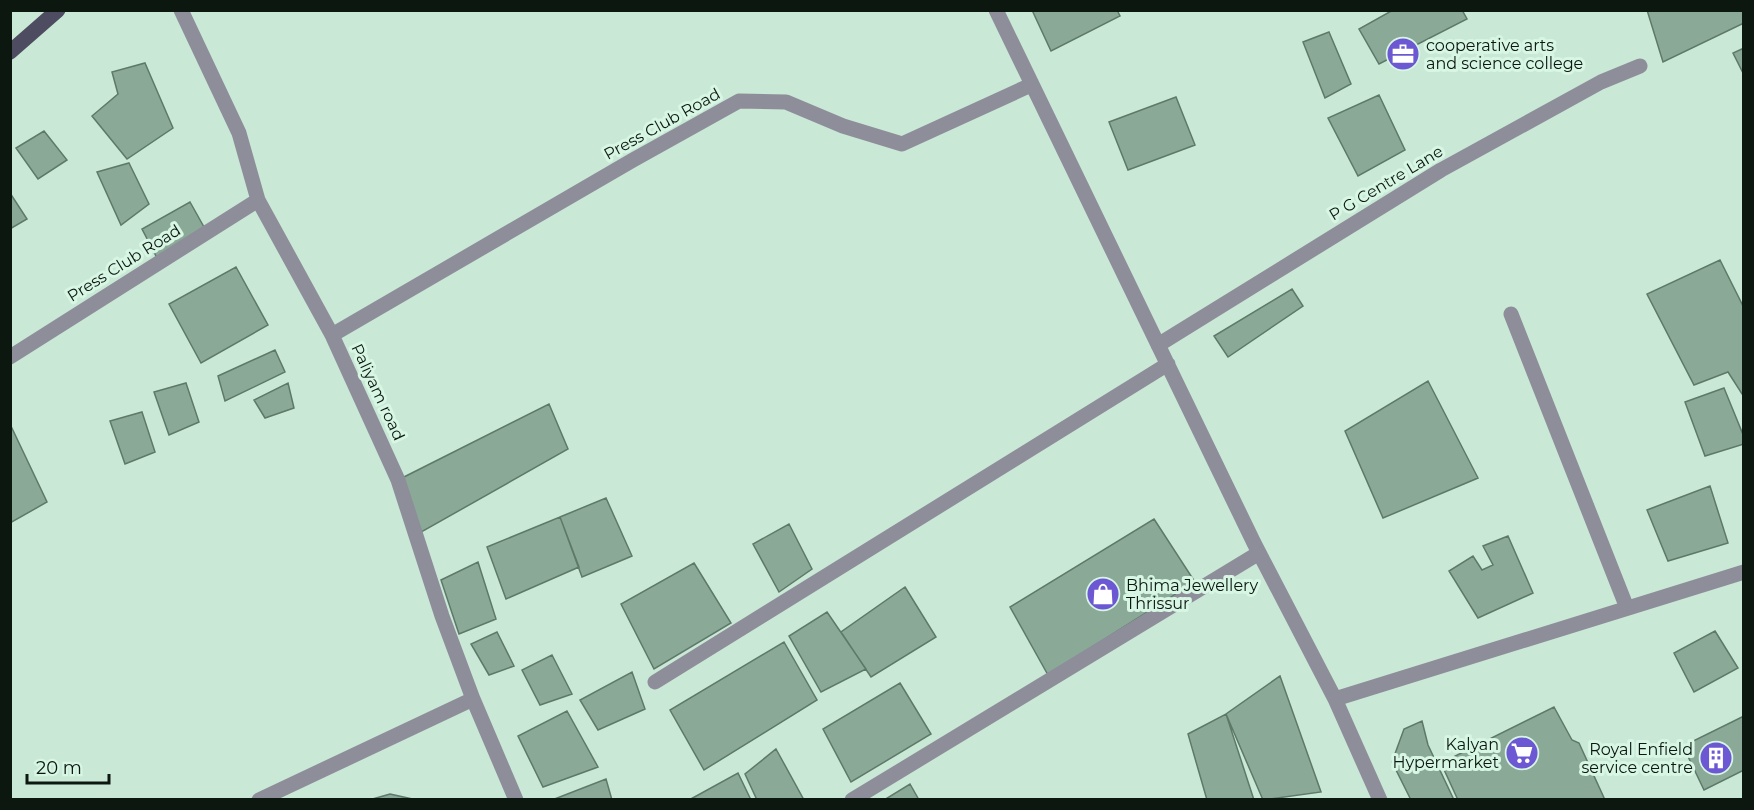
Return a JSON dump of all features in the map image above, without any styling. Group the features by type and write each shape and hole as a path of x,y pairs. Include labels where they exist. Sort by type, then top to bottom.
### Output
{"main road":[{"path":"10,52 57,10"}],"street":[{"name":"Paliyam road","path":"181,10 239,133 258,200 332,335 398,480 442,616 473,699 516,800"},
{"path":"996,10 1259,553 1335,699 1380,800"},
{"name":"P G Centre Lane","path":"1158,345 1441,170 1601,82 1640,66"},
{"name":"Press Club Road","path":"332,335 739,101 786,102 843,126 902,144 1031,85"},
{"name":"Press Club Road","path":"10,357 258,200"},
{"path":"1510,314 1627,608"},
{"path":"655,682 1168,364"},
{"path":"852,800 1259,553"},
{"path":"1335,699 1743,572"},
{"path":"259,800 473,699"}],"building":[{"path":"1032,10 1117,10 1120,16 1051,51"},
{"path":"1393,10 1462,10 1467,19 1379,64 1359,29"},
{"path":"1647,10 1744,10 1744,23 1663,62"},
{"path":"1329,32 1351,84 1325,98 1303,42"},
{"path":"1744,48 1744,75 1733,53"},
{"path":"145,63 173,128 127,159 92,116 118,94 112,72"},
{"path":"1379,95 1405,150 1358,176 1328,118"},
{"path":"1176,97 1195,145 1128,170 1109,122"},
{"path":"44,131 67,160 38,179 16,148"},
{"path":"129,163 149,204 121,225 97,172"},
{"path":"10,193 27,219 10,229"},
{"path":"190,202 204,227 157,258 142,229"},
{"path":"1720,260 1744,308 1744,397 1728,372 1694,385 1647,294"},
{"path":"236,267 268,325 201,363 169,304"},
{"path":"1292,289 1303,306 1228,357 1214,336"},
{"path":"275,350 285,372 225,401 218,376"},
{"path":"1428,381 1478,478 1383,518 1345,431"},
{"path":"186,383 199,422 169,435 154,392"},
{"path":"288,383 294,408 265,418 254,400"},
{"path":"1724,388 1744,437 1744,444 1705,456 1685,402"},
{"path":"549,404 568,449 416,535 398,480"},
{"path":"142,412 155,452 125,464 110,421"},
{"path":"10,424 47,502 10,523"},
{"path":"1710,486 1728,543 1668,561 1647,510"},
{"path":"606,498 632,556 582,577 560,517"},
{"path":"560,517 579,567 506,599 487,547"},
{"name":"Bhima Jewellery Thrissur","path":"1154,519 1195,582 1048,675 1010,607"},
{"path":"789,524 812,569 779,592 753,544"},
{"path":"1508,536 1533,593 1478,618 1449,571 1473,556 1482,570 1493,565 1483,546"},
{"path":"478,562 496,619 459,634 441,580"},
{"path":"694,563 731,623 654,669 621,604"},
{"path":"905,587 936,637 871,677 841,632"},
{"path":"827,612 866,669 821,692 789,636"},
{"path":"1715,631 1738,668 1694,692 1674,653"},
{"path":"497,632 514,666 489,675 471,644"},
{"path":"784,642 817,700 704,770 670,710"},
{"path":"552,655 572,694 540,705 522,670"},
{"path":"632,672 645,709 598,730 580,700"},
{"path":"1280,676 1321,792 1263,800 1226,714"},
{"path":"900,683 931,734 851,782 823,729"},
{"name":"Kalyan Hypermarket","path":"1554,707 1572,740 1579,743 1605,800 1458,800 1441,763"},
{"path":"567,711 598,767 543,787 518,736"},
{"path":"1226,714 1254,800 1207,800 1188,734"},
{"name":"Royal Enfield service centre","path":"1744,716 1744,770 1704,790 1683,746"},
{"path":"1422,721 1428,745 1454,800 1411,800 1392,762 1404,729"},
{"path":"776,749 804,800 757,800 745,774"},
{"path":"738,773 751,800 689,800"},
{"path":"606,779 612,800 552,800"},
{"path":"910,784 919,800 884,800"},
{"path":"390,794 417,800 369,800"}],"place":[{"name":"cooperative arts and science college","path":"1403,54"},
{"name":"Bhima Jewellery Thrissur","path":"1103,594"},
{"name":"Kalyan Hypermarket","path":"1522,753"},
{"name":"Royal Enfield service centre","path":"1716,758"}]}
